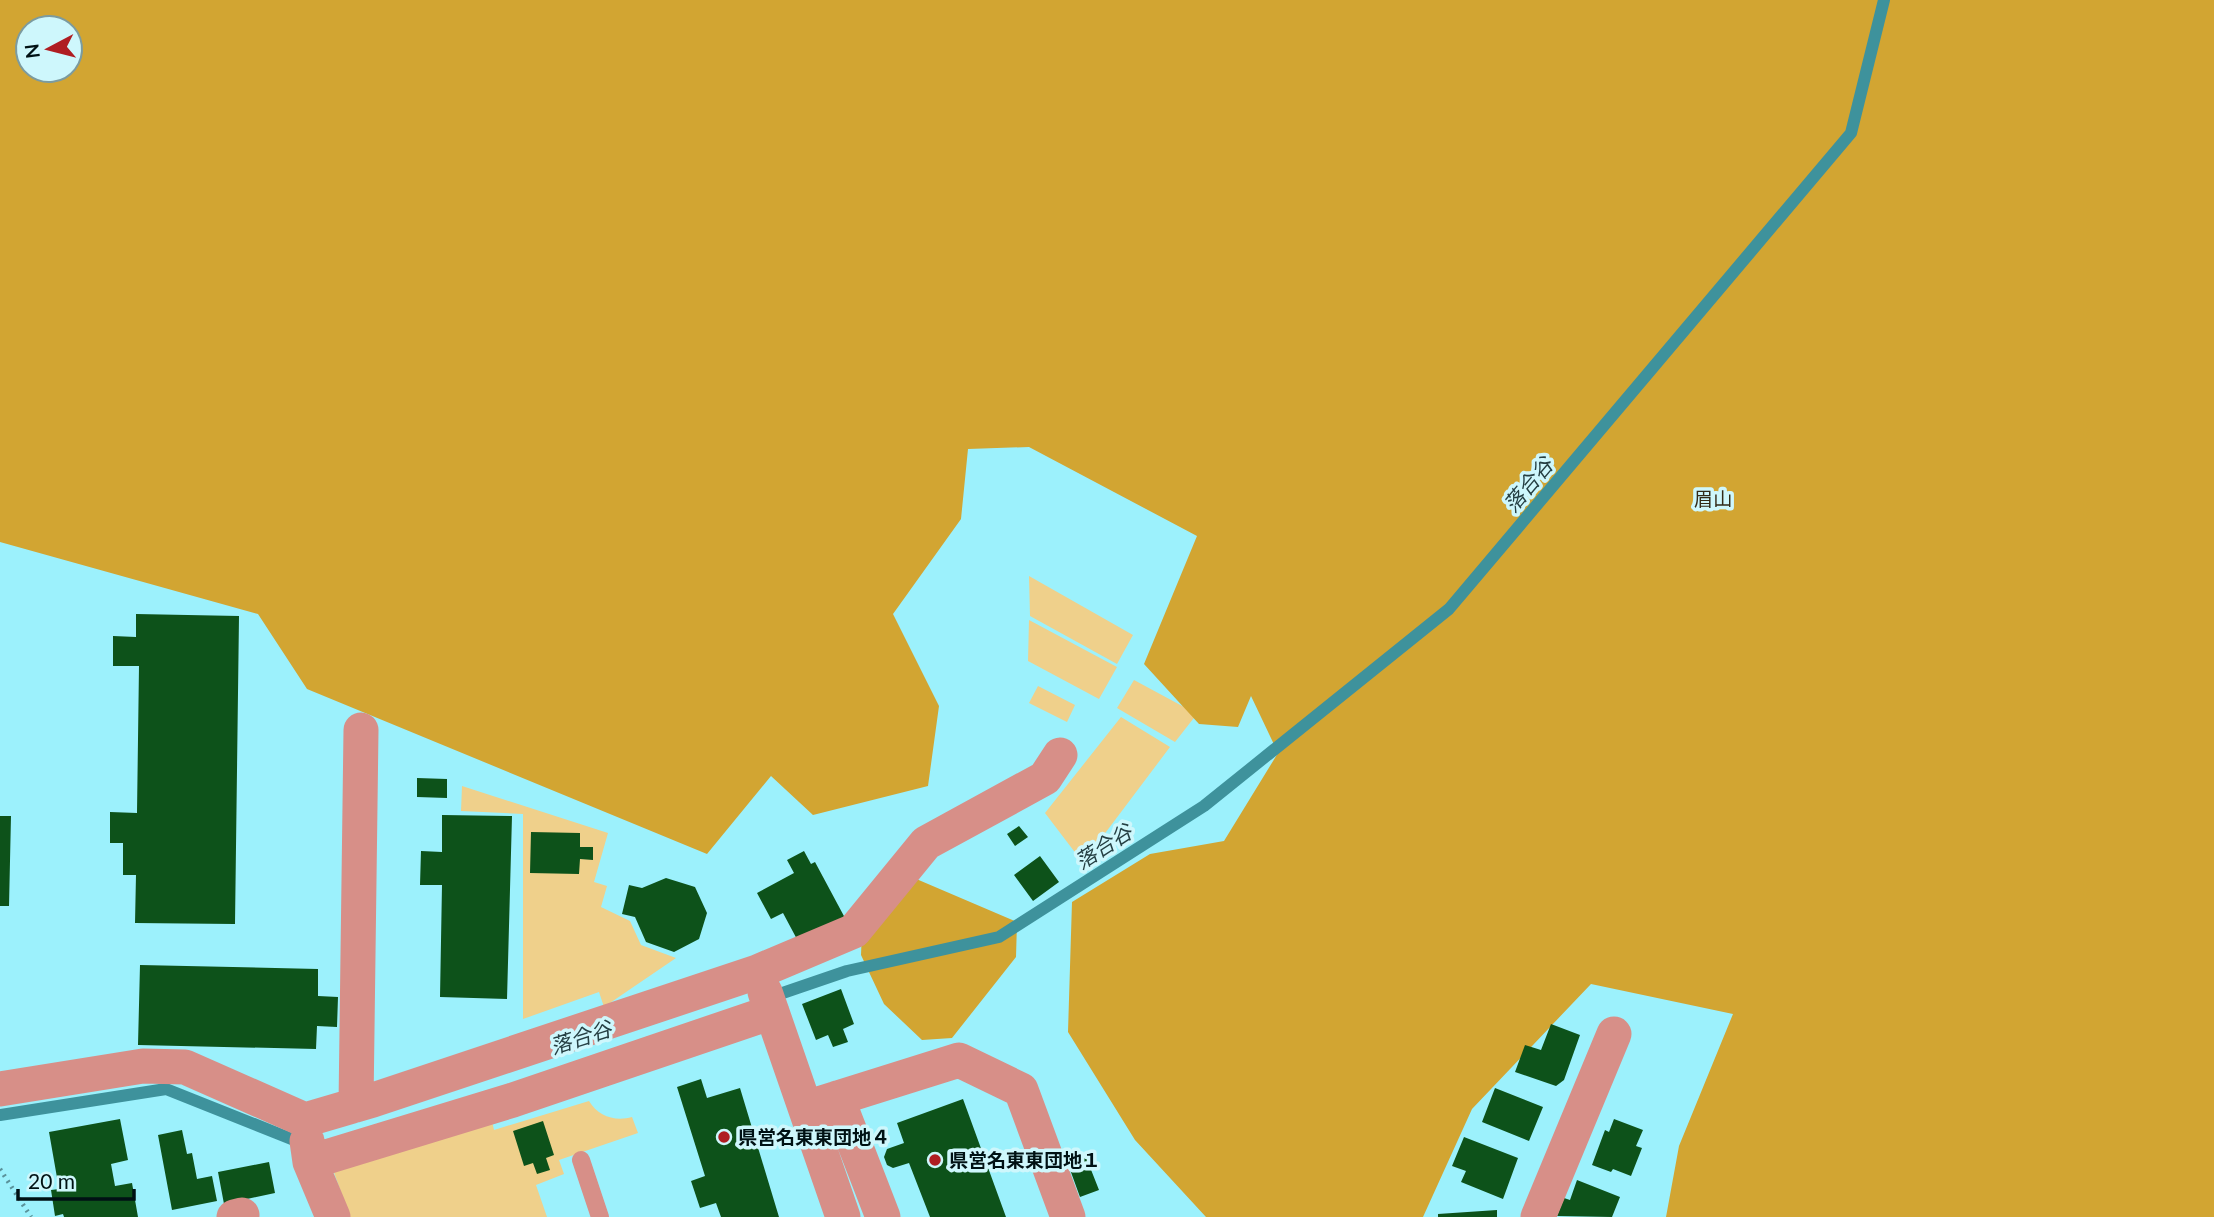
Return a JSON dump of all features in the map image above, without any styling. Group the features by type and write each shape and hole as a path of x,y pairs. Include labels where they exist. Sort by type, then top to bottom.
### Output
{"street":[{"path":"356,1105 361,730"},
{"path":"0,1089 143,1066 185,1067 321,1139 526,1096 765,994 854,931 926,843 1045,778 1060,755"},
{"path":"321,1139 356,1105 765,994"},
{"path":"765,994 883,1217"},
{"path":"1538,1217 1614,1034"},
{"path":"821,1103 958,1060 1021,1090 1068,1217"},
{"path":"821,1103 843,1217"},
{"path":"321,1139 333,1217"}],"lane":[{"path":"581,1160 600,1217"}],"path":[{"path":"0,1169 31,1217"}],"shaded area":[{"path":"1029,576 1133,635 1117,664 1030,616"},
{"path":"1029,620 1117,667 1099,699 1028,661"},
{"path":"1134,680 1197,714 1175,742 1117,708"},
{"path":"1038,686 1075,705 1067,722 1029,703"},
{"path":"1121,717 1170,747 1100,840 1080,859 1045,813"},
{"path":"462,786 608,833 594,882 607,886 601,907 630,921 641,945 676,958 604,1007 599,992 523,1019 523,814 461,811"},
{"path":"589,1101 597,1111 608,1116 619,1119 632,1117 638,1133 559,1160 564,1174 536,1185 547,1217 350,1217 332,1167 491,1117 494,1130"}],"green space":[{"name":"眉山","path":"0,0 2214,0 2214,1217 1666,1217 1679,1146 1733,1014 1591,984 1472,1109 1423,1217 1206,1217 1135,1140 1068,1032 1072,902 1150,854 1224,841 1278,753 1251,696 1238,727 1199,724 1144,664 1197,536 1029,447 968,449 961,519 893,614 939,706 928,786 813,815 771,776 707,854 307,689 258,614 0,542"},
{"path":"914,878 1017,922 1016,957 952,1038 922,1040 884,1004 861,955 862,930"}],"building":[{"path":"136,614 239,616 235,924 135,923 136,875 123,875 123,843 110,843 110,812 137,813 139,666 113,666 113,636 136,637"},
{"path":"417,778 447,779 447,798 417,797"},
{"path":"442,815 512,816 507,999 440,997 442,885 420,885 421,851 442,852"},
{"path":"0,816 11,816 9,906 0,906"},
{"path":"1019,826 1028,837 1015,846 1007,834"},
{"path":"531,832 580,833 580,847 593,847 593,860 580,859 579,874 530,873"},
{"path":"804,851 811,864 815,862 845,918 799,943 783,913 771,919 757,893 794,873 787,860"},
{"path":"1040,856 1059,882 1033,901 1014,875"},
{"path":"666,878 695,887 707,913 699,939 674,952 646,942 635,917 622,914 629,885 642,888"},
{"path":"140,965 318,969 318,996 338,997 337,1027 317,1026 316,1049 138,1045"},
{"path":"841,989 854,1024 843,1029 848,1042 833,1047 828,1035 816,1040 802,1004"},
{"path":"1551,1024 1580,1035 1564,1080 1556,1086 1515,1072 1525,1045 1541,1050"},
{"name":"県営名東東団地４","path":"701,1079 707,1098 740,1088 779,1217 721,1217 716,1203 700,1208 691,1181 705,1176 677,1087"},
{"path":"1495,1088 1543,1107 1529,1141 1482,1122"},
{"name":"県営名東東団地１","path":"963,1099 1006,1217 930,1217 909,1163 893,1168 887,1165 884,1157 887,1149 904,1143 897,1123"},
{"path":"120,1119 128,1160 111,1164 115,1186 132,1183 138,1217 55,1216 51,1190 59,1189 49,1132"},
{"path":"1614,1119 1643,1130 1636,1146 1642,1148 1631,1176 1592,1165 1605,1130 1609,1132"},
{"path":"543,1121 554,1155 546,1158 550,1170 537,1174 533,1163 524,1166 513,1131"},
{"path":"182,1130 187,1154 192,1153 197,1179 212,1176 217,1201 172,1210 158,1135"},
{"path":"1464,1137 1518,1158 1503,1199 1461,1182 1466,1171 1452,1166"},
{"path":"1086,1157 1099,1190 1080,1197 1068,1164"},
{"path":"269,1162 275,1193 224,1204 218,1172"},
{"path":"1577,1180 1620,1197 1612,1217 1557,1216 1564,1198 1570,1200"},
{"path":"1497,1210 1497,1217 1438,1217 1438,1214"}],"waterway":[{"name":"落合谷","path":"768,998 847,971 999,937 1204,806 1449,609 1851,133 1884,0"},
{"name":"落合谷","path":"0,1115 166,1089 304,1144"}],"place":[{"name":"県営名東東団地４","path":"724,1137"},
{"name":"県営名東東団地１","path":"935,1160"}]}
